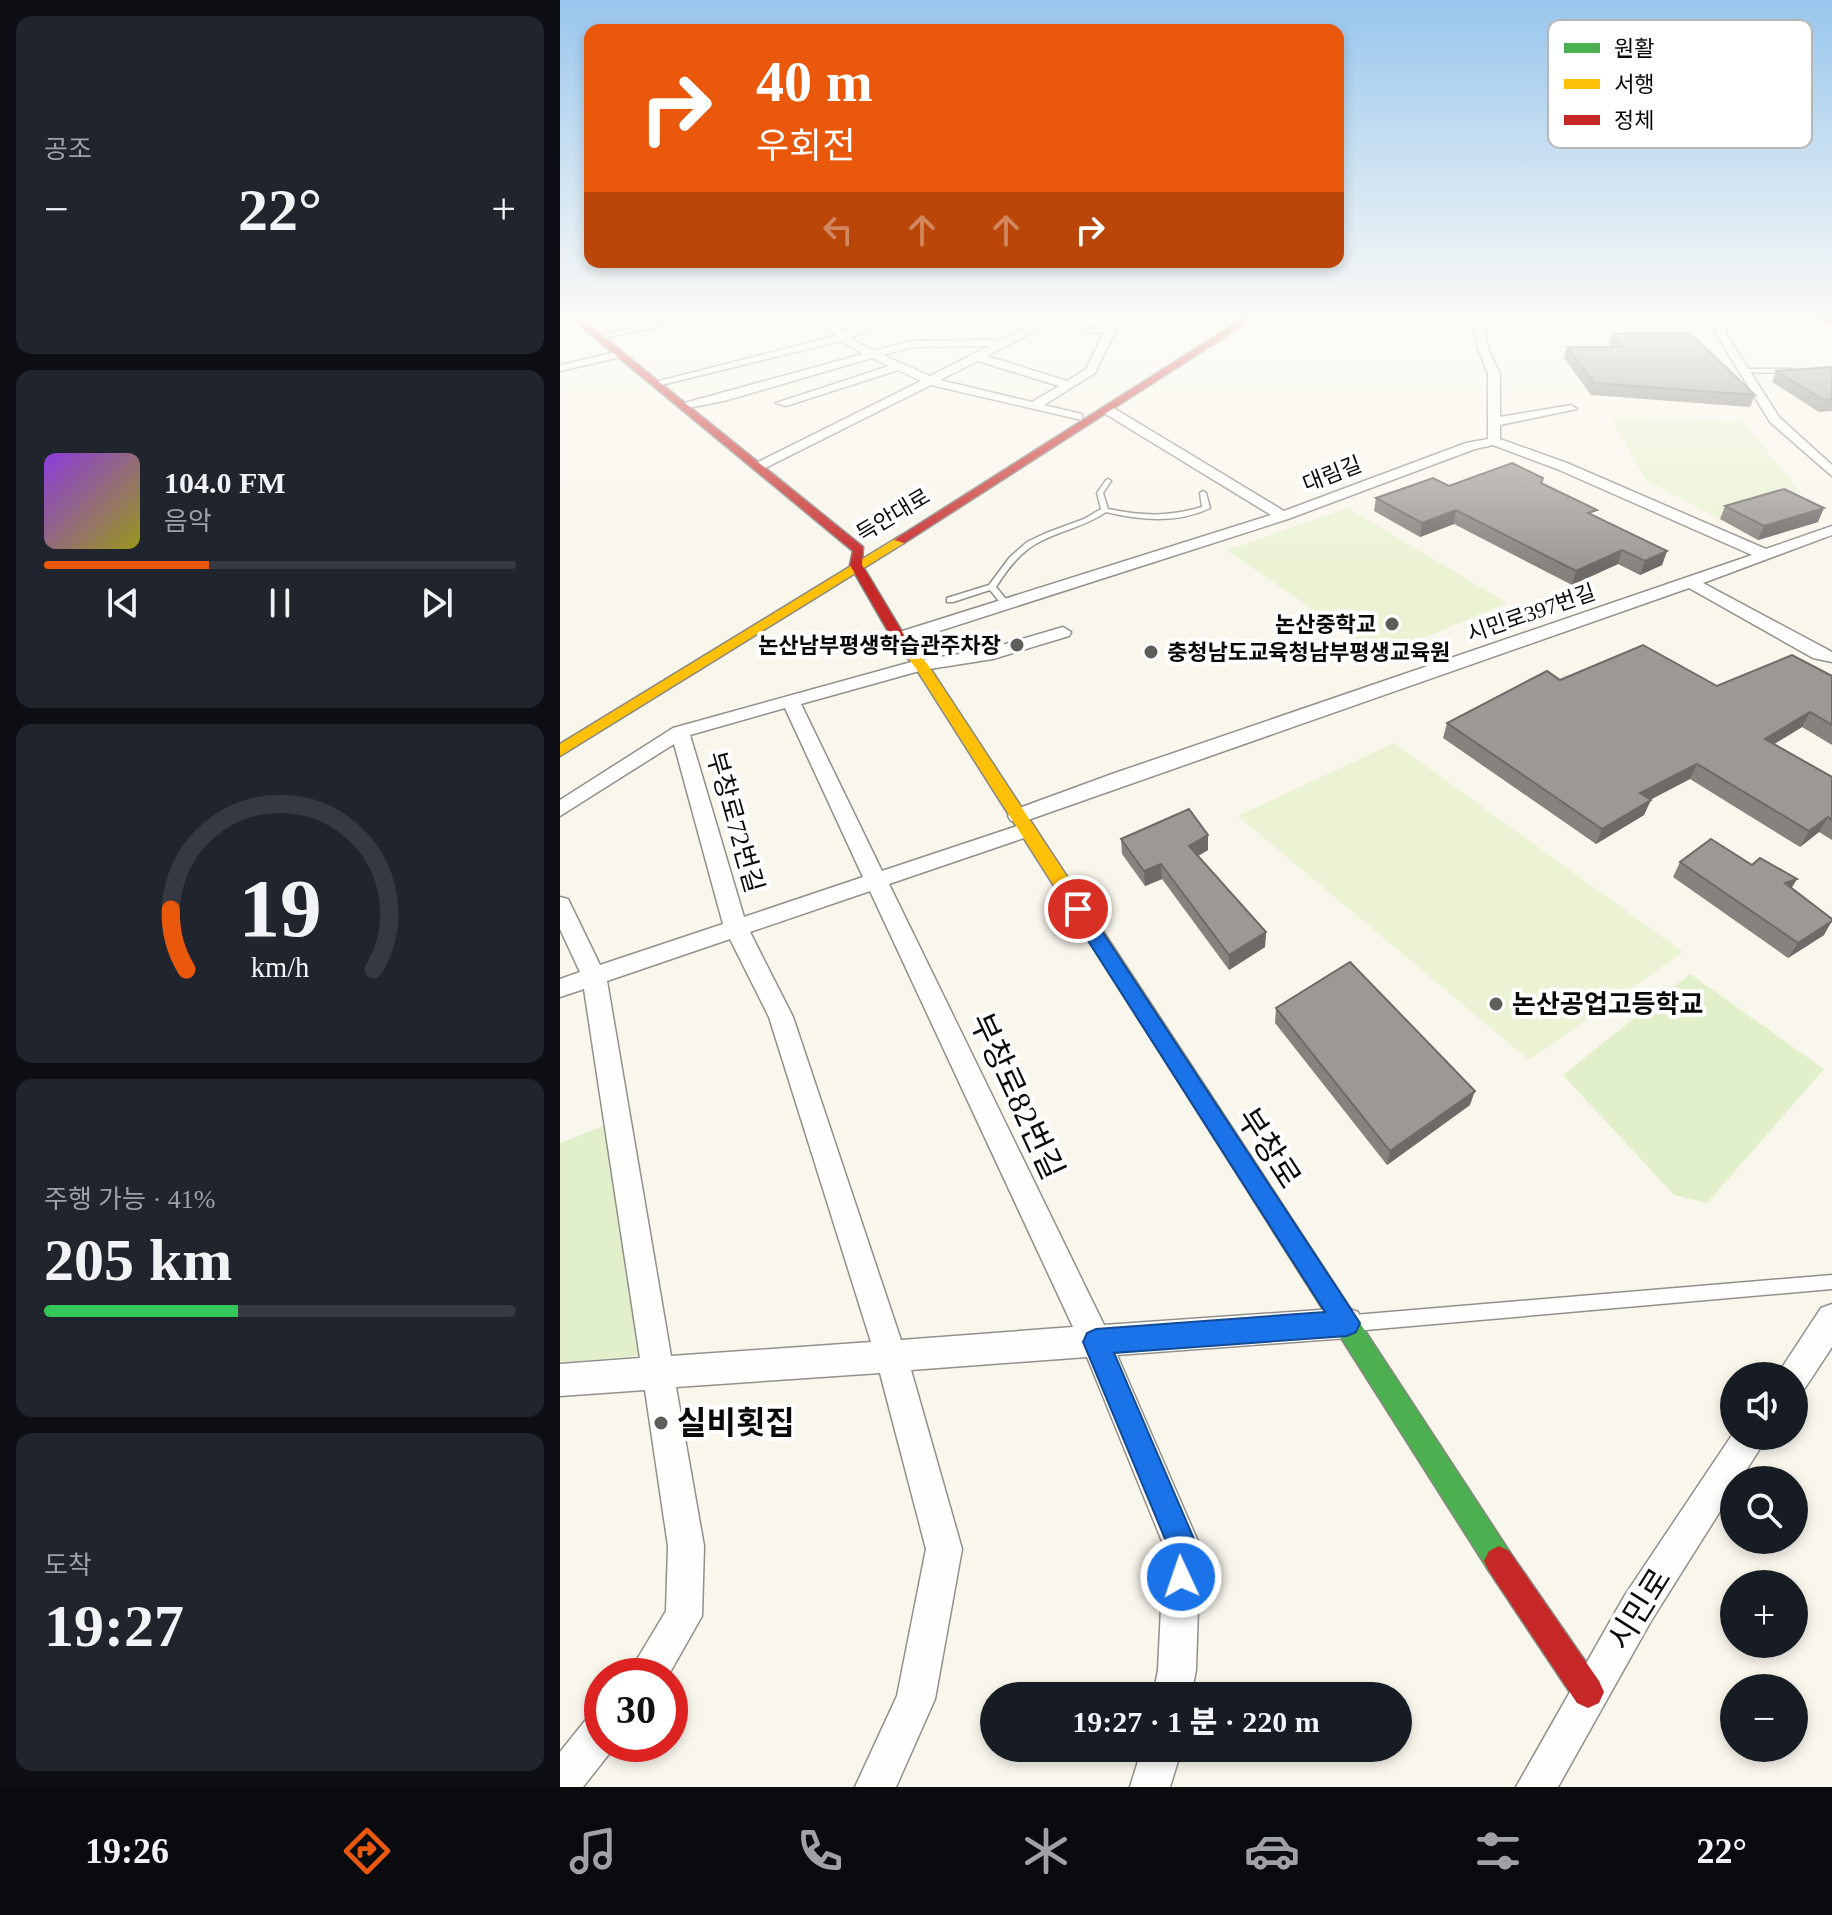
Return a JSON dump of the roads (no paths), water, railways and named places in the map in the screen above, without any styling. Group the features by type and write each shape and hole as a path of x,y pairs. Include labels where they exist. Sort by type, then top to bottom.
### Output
{"street":[{"name":"부창로","path":"679,401 759,467 858,557 899,638 921,665 1544,1630 1588,1692"},
{"path":"683,405 702,401"},
{"path":"782,403 787,401"},
{"path":"759,467 890,401"},
{"path":"1015,401 1078,417"},
{"path":"1034,406 1042,401"},
{"name":"득안대로","path":"560,751 858,557 1078,417 1109,401"},
{"name":"득안대로","path":"560,729 858,557 1118,401"},
{"path":"1495,401 1494,441 1562,466 1766,555"},
{"path":"1763,401 1774,419 1832,472"},
{"path":"1495,422 1571,409"},
{"name":"대림길","path":"1108,410 1283,516 1471,446 1494,441"},
{"path":"899,638 1283,516"},
{"name":"시민로397번길","path":"1022,823 1192,753 1691,583 1832,530"},
{"path":"1691,583 1819,654 1832,657"},
{"name":"부창로72번길","path":"560,809 680,732 921,665 987,655 1063,632"},
{"path":"790,700 875,881"},
{"name":"부창로72번길","path":"680,732 736,928"},
{"path":"560,988 875,881 1022,823"},
{"name":"부창로82번길","path":"875,881 1096,1342 1182,1546 1175,1682"},
{"path":"560,905 594,976 686,1546 684,1616 657,1658"},
{"path":"736,928 781,1017 891,1356 944,1549 916,1699 875,1787"},
{"path":"1804,1362 1832,1319"},
{"path":"560,1380 1347,1323"},
{"name":"시민로","path":"1536,1787 1643,1600 1742,1450"},
{"path":"560,1784 584,1754"},
{"path":"1150,1787 1158,1762"}],"lane":[{"path":"1105,510 1100,493 1108,481"},
{"path":"950,600 992,587 1006,564 1029,545 1088,522 1105,510 1143,519 1176,517 1206,508 1203,493"},
{"path":"992,587 1006,604"},
{"path":"1347,1323 1832,1282"}],"place":[{"name":"논산중학교","path":"1392,624"},
{"name":"논산남부평생학습관주차장","path":"1017,645"},
{"name":"충청남도교육청남부평생교육원","path":"1151,652"},
{"name":"논산공업고등학교","path":"1496,1004"},
{"name":"실비횟집","path":"661,1423"}]}
